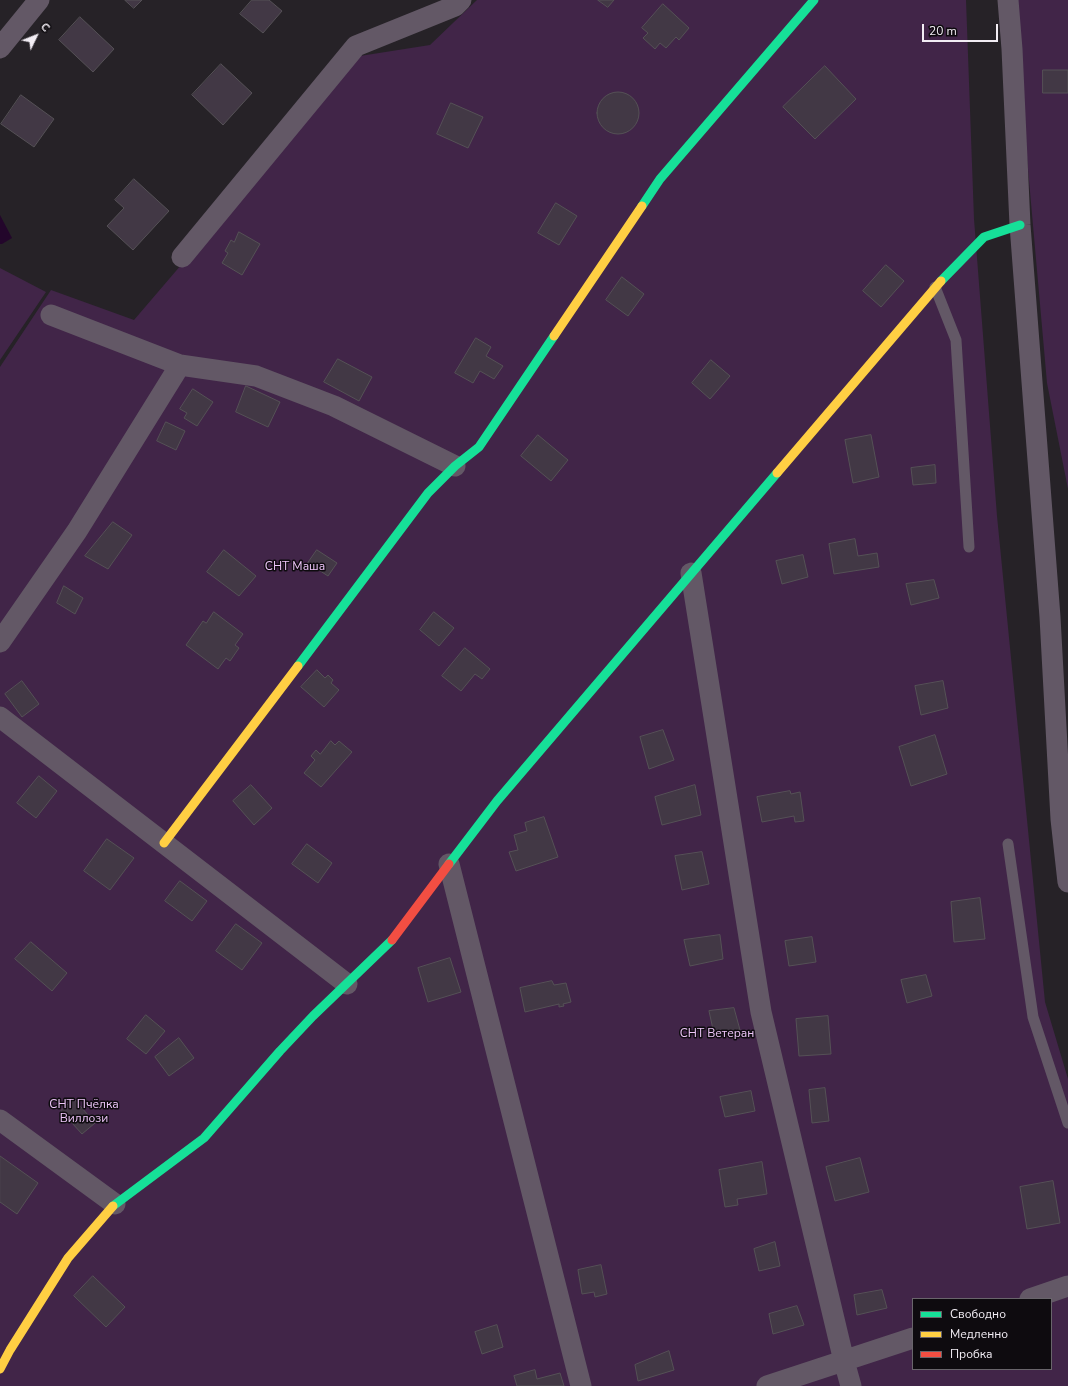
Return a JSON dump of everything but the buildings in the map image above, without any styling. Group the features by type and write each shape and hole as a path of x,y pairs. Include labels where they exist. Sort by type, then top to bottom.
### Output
{"street":[{"path":"0,48 39,0"},
{"path":"182,257 356,46 455,6 461,0"},
{"path":"164,843 428,493 455,466 479,447 660,179 814,0"},
{"path":"1008,0 1012,49 1020,225 1050,617 1061,819 1068,882"},
{"path":"0,1369 10,1350 68,1258 115,1204 204,1138 280,1051 313,1016 389,943 497,801 935,287 984,237 1020,225"},
{"path":"51,315 180,365 256,376 334,406 455,466"},
{"path":"0,642 77,531 180,365"},
{"path":"691,573 761,1012 851,1386"},
{"path":"0,717 347,984"},
{"path":"449,864 581,1386"},
{"path":"0,1120 115,1204"},
{"path":"1033,1298 1068,1286"},
{"path":"767,1386 912,1338"}],"lane":[{"path":"935,287 956,340 970,548"},
{"path":"1008,844 1033,1017 1068,1123"}],"green space":[{"path":"477,0 966,0 974,219 997,516 1045,1002 1068,1079 1068,1386 0,1386 0,367 51,290 134,320 360,56 430,45"},
{"path":"1013,0 1068,0 1068,489 1047,383"},
{"path":"0,268 46,292 0,360"}],"shaded area":[{"path":"0,215 12,238 2,244 0,244"}],"traffic: fast":[{"path":"642,206 660,179 814,0"},
{"path":"941,281 984,237 1020,225"},
{"path":"298,666 428,493 455,466 479,447 554,336"},
{"path":"449,864 497,801 777,473"},
{"path":"113,1206 204,1138 280,1051 313,1016 392,940"}],"traffic: slow":[{"path":"554,336 642,206"},
{"path":"777,473 941,281"},
{"path":"164,843 298,666"},
{"path":"0,1369 10,1350 68,1258 113,1206"}],"traffic: jam":[{"path":"392,940 449,864"}],"park label":[{"name":"СНТ Маша","path":"295,567"},
{"name":"СНТ Ветеран","path":"717,1034"},
{"name":"СНТ Пчёлка Виллози","path":"84,1112"}]}
